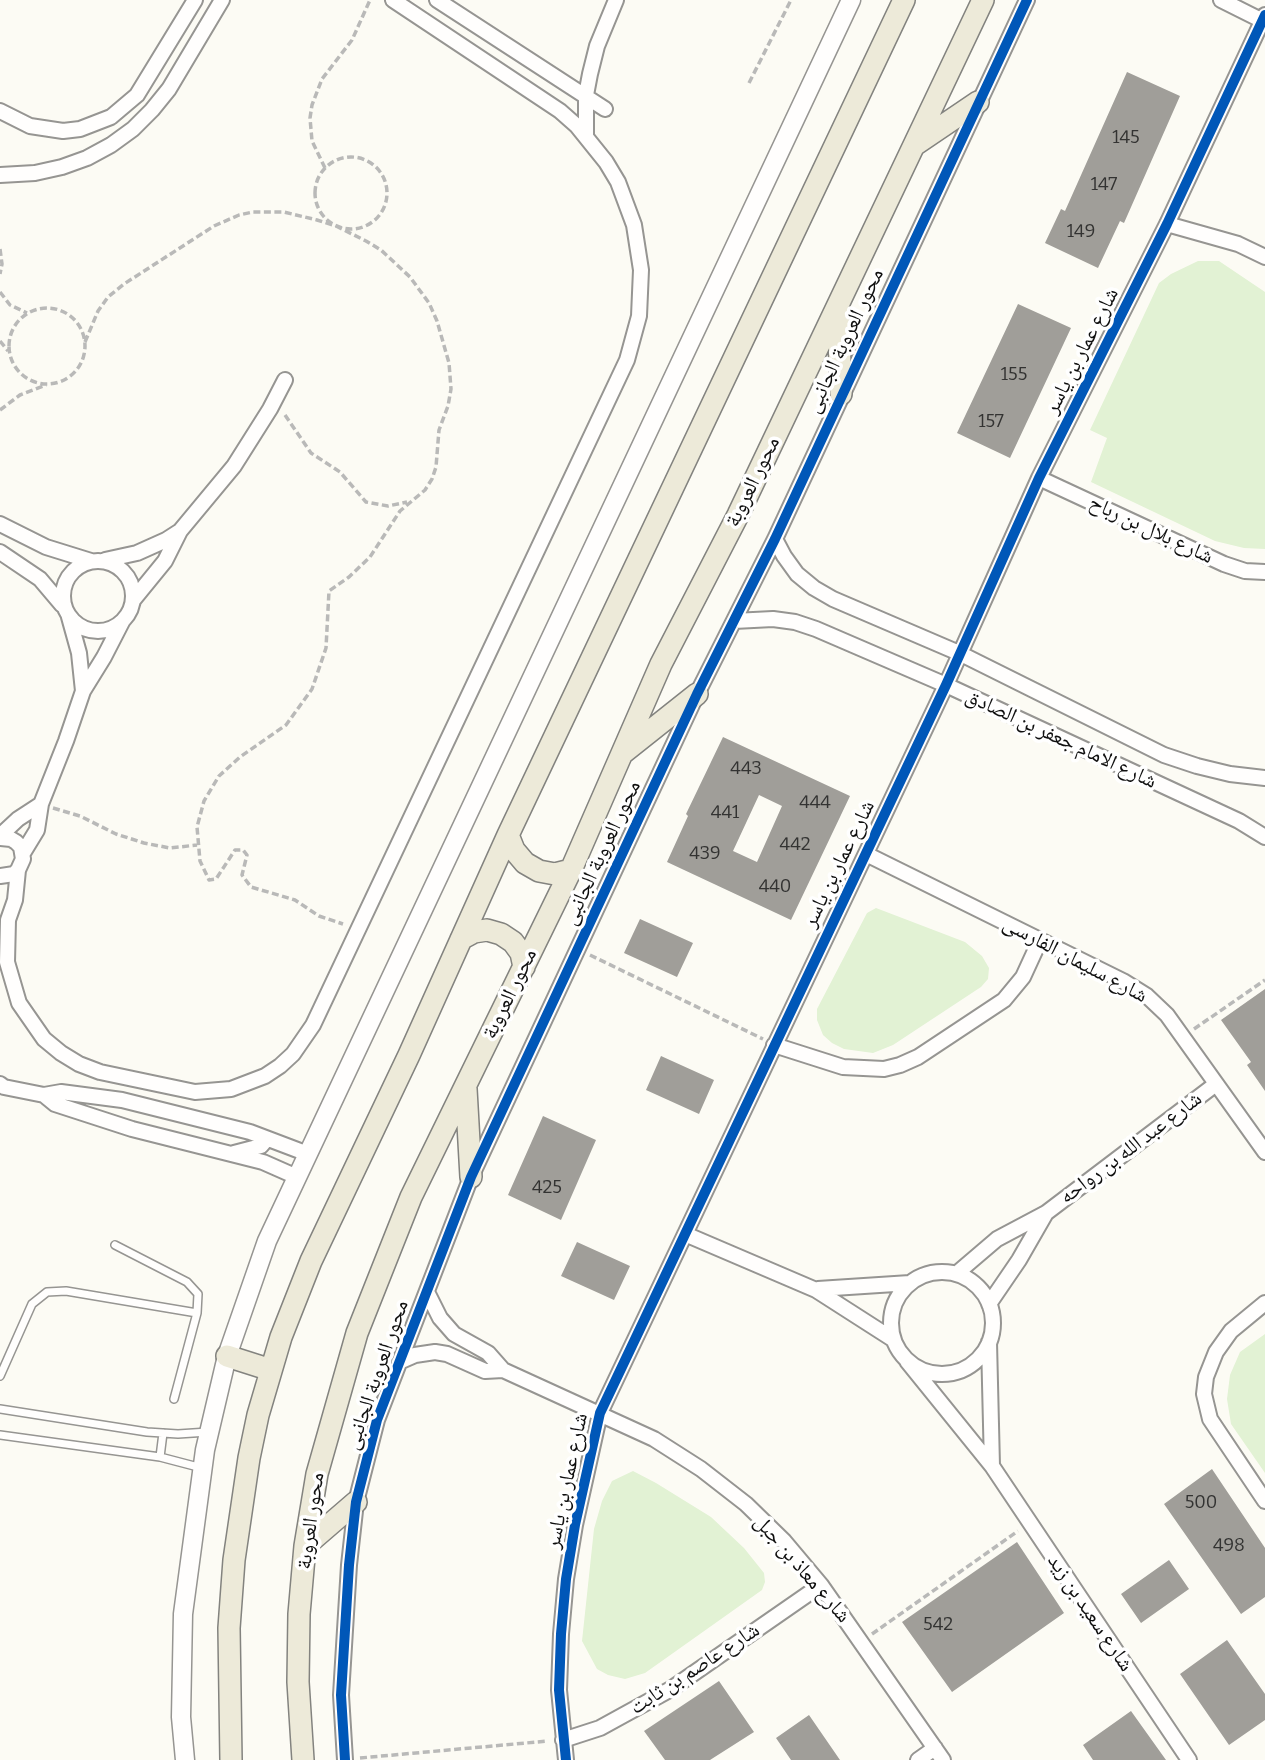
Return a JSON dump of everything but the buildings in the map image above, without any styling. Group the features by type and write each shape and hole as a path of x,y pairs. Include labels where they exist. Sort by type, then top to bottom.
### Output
{"main road":[{"path":"231,1760 229,1628 234,1560 249,1458 271,1370 311,1261 509,835 904,0"},
{"name":"محور العروبة","path":"303,1760 298,1682 299,1614 305,1546 317,1474 357,1333 411,1197 571,870 667,653 738,515 982,0"},
{"path":"914,146 978,103"},
{"path":"838,305 841,394"},
{"path":"620,756 697,694"},
{"path":"509,835 514,850 525,863 539,871 555,873 571,870"},
{"path":"461,939 474,932 487,930 501,934 513,942 521,953 524,967"},
{"path":"465,1086 471,1177"},
{"path":"227,1356 271,1370"},
{"path":"305,1546 356,1502"}],"street":[{"path":"0,111 30,126 63,131 88,126 111,117 125,107 142,88 195,0"},
{"path":"0,175 36,173 62,167 87,158 133,129 169,89 222,0"},
{"path":"285,380 234,466 180,531 165,561 134,599 130,611 83,691 41,804 37,830 23,853 15,900 8,919 6,983 30,1022 52,1046 79,1064 100,1072 195,1092 222,1090 264,1076 293,1054 313,1025 621,373 634,338 640,304 641,270 634,225 618,182 606,162 586,136 542,97 393,0"},
{"path":"437,0 586,94 605,109"},
{"path":"586,136 586,94 597,46 616,0"},
{"path":"185,1760 181,1717 183,1614 202,1468 227,1356 267,1241 851,0"},
{"name":"محور العروبة الجانبى","path":"344,1760 341,1695 356,1502 377,1420 399,1362 471,1177 697,694 775,539 1027,0"},
{"path":"1221,0 1264,19"},
{"name":"شارع عمار بن ياسر","path":"566,1760 559,1690 566,1579 600,1413 946,685 1040,478 1167,224 1264,19"},
{"path":"1167,224 1238,244 1265,257"},
{"name":"شارع بلال بن رباح","path":"1040,478 1224,564 1265,572"},
{"path":"0,524 46,547 117,565 127,574 133,586 134,599"},
{"path":"83,691 79,653 66,612 63,588 67,578 81,564 137,554 180,531"},
{"name":"شارع الامام جعفر بن الصادق","path":"775,539 797,574 833,599 959,653 1164,755 1219,771 1265,778"},
{"path":"0,552 40,579 77,624 88,630 100,631 122,622"},
{"name":"شارع الامام جعفر بن الصادق","path":"734,621 795,622 816,629 946,685 1239,821 1265,836"},
{"path":"0,837 18,819 41,804"},
{"path":"0,837 11,838 23,853"},
{"name":"شارع سليمان الفارسى","path":"866,854 1122,981 1147,996 1167,1015 1265,1152"},
{"path":"0,876 8,876 18,870"},
{"path":"0,901 8,919"},
{"path":"774,1045 844,1067 884,1069 901,1065 918,1057 1004,1000 1023,976 1040,940"},
{"path":"0,1084 44,1095 61,1092 122,1100 267,1139 308,1154"},
{"name":"شارع عبد الله بن رواحه","path":"956,1274 997,1239 1046,1213 1216,1084"},
{"path":"44,1095 55,1104 132,1129 262,1162 297,1177"},
{"path":"233,1154 261,1146 267,1139"},
{"name":"شارع عبد الله بن رواحه","path":"989,1304 1046,1213"},
{"path":"685,1234 816,1290 894,1340 908,1361 919,1369 946,1374 960,1371 972,1364 989,1342"},
{"path":"894,1340 891,1315 895,1303 910,1283 924,1275 940,1272 956,1274 970,1280 981,1291 993,1317 989,1342 992,1466"},
{"path":"816,1290 910,1283"},
{"name":"شارع معاذ بن جبل","path":"427,1292 440,1318 454,1334 494,1358 503,1370"},
{"path":"1265,1303 1231,1331 1216,1352 1206,1377 1204,1394 1210,1419 1265,1501"},
{"name":"شارع معاذ بن جبل","path":"399,1362 415,1355 435,1352 447,1354 485,1371 503,1370 654,1439 701,1469 746,1504 821,1585 939,1754"},
{"name":"شارع سعيد بن زيد","path":"908,1361 992,1466 1189,1760"},
{"name":"شارع عاصم بن ثابت","path":"562,1740 600,1728 671,1689 821,1585"},
{"path":"918,1760 939,1754"}],"lane":[{"path":"115,1245 187,1282 198,1294 197,1313 174,1399"},
{"path":"0,1376 32,1304 47,1292 66,1291 197,1313"},
{"path":"0,1409 163,1433 209,1432"},
{"path":"160,1457 163,1433"},
{"path":"0,1435 160,1457 202,1468"}],"path":[{"path":"325,168 312,141 312,105 322,79 345,52 370,0"},
{"path":"749,83 790,0"},
{"path":"85,342 108,297 166,255 226,219 268,211 298,215 336,226 354,229 363,227 378,217 386,200 385,182 375,166 359,158 341,158 325,168 316,182 315,199 322,215 336,226 381,250 410,277 429,303 443,339 449,363 451,389 439,430 435,473 425,490 409,501 370,557 329,591 326,648 312,689 286,724 240,757 219,776 207,794 199,816 197,845 200,862 209,880 216,879 235,850 243,850 247,855 243,875 251,887 295,901 318,916 358,931"},
{"path":"0,249 0,274"},
{"path":"0,292 10,305 27,313"},
{"path":"0,410 20,395 65,380 79,368 85,351 80,326 60,309 43,307 27,313 14,326 8,344 12,362 23,376 48,384"},
{"path":"0,341 9,353"},
{"path":"275,400 311,453 340,472 366,502 388,506 409,501"},
{"path":"41,804 137,841 170,848 197,845"},
{"path":"579,949 774,1045"},
{"path":"1183,1037 1265,980"},
{"path":"862,1641 1029,1523"},
{"path":"344,1760 562,1740"}],"green space":[{"path":"1198,261 1219,261 1265,292 1265,549 1244,548 1215,541 1091,482 1107,438 1090,430 1159,283"},
{"path":"876,908 965,942 982,956 989,968 988,979 981,987 893,1045 873,1053 844,1049 832,1043 823,1035 817,1020 817,1009 867,913"},
{"path":"1265,1334 1265,1473 1231,1424 1227,1399 1230,1375 1240,1352"},
{"path":"633,1471 711,1517 744,1548 764,1573 765,1582 762,1590 645,1673 625,1679 597,1669 582,1641 594,1529 602,1501 612,1481"}],"cycle path":[{"path":"345,1760 341,1695 356,1502 377,1420 471,1177 697,694 775,539 1027,0"},
{"path":"566,1760 559,1690 566,1579 600,1413 946,685 1039,478 1167,224 1265,15"}]}
